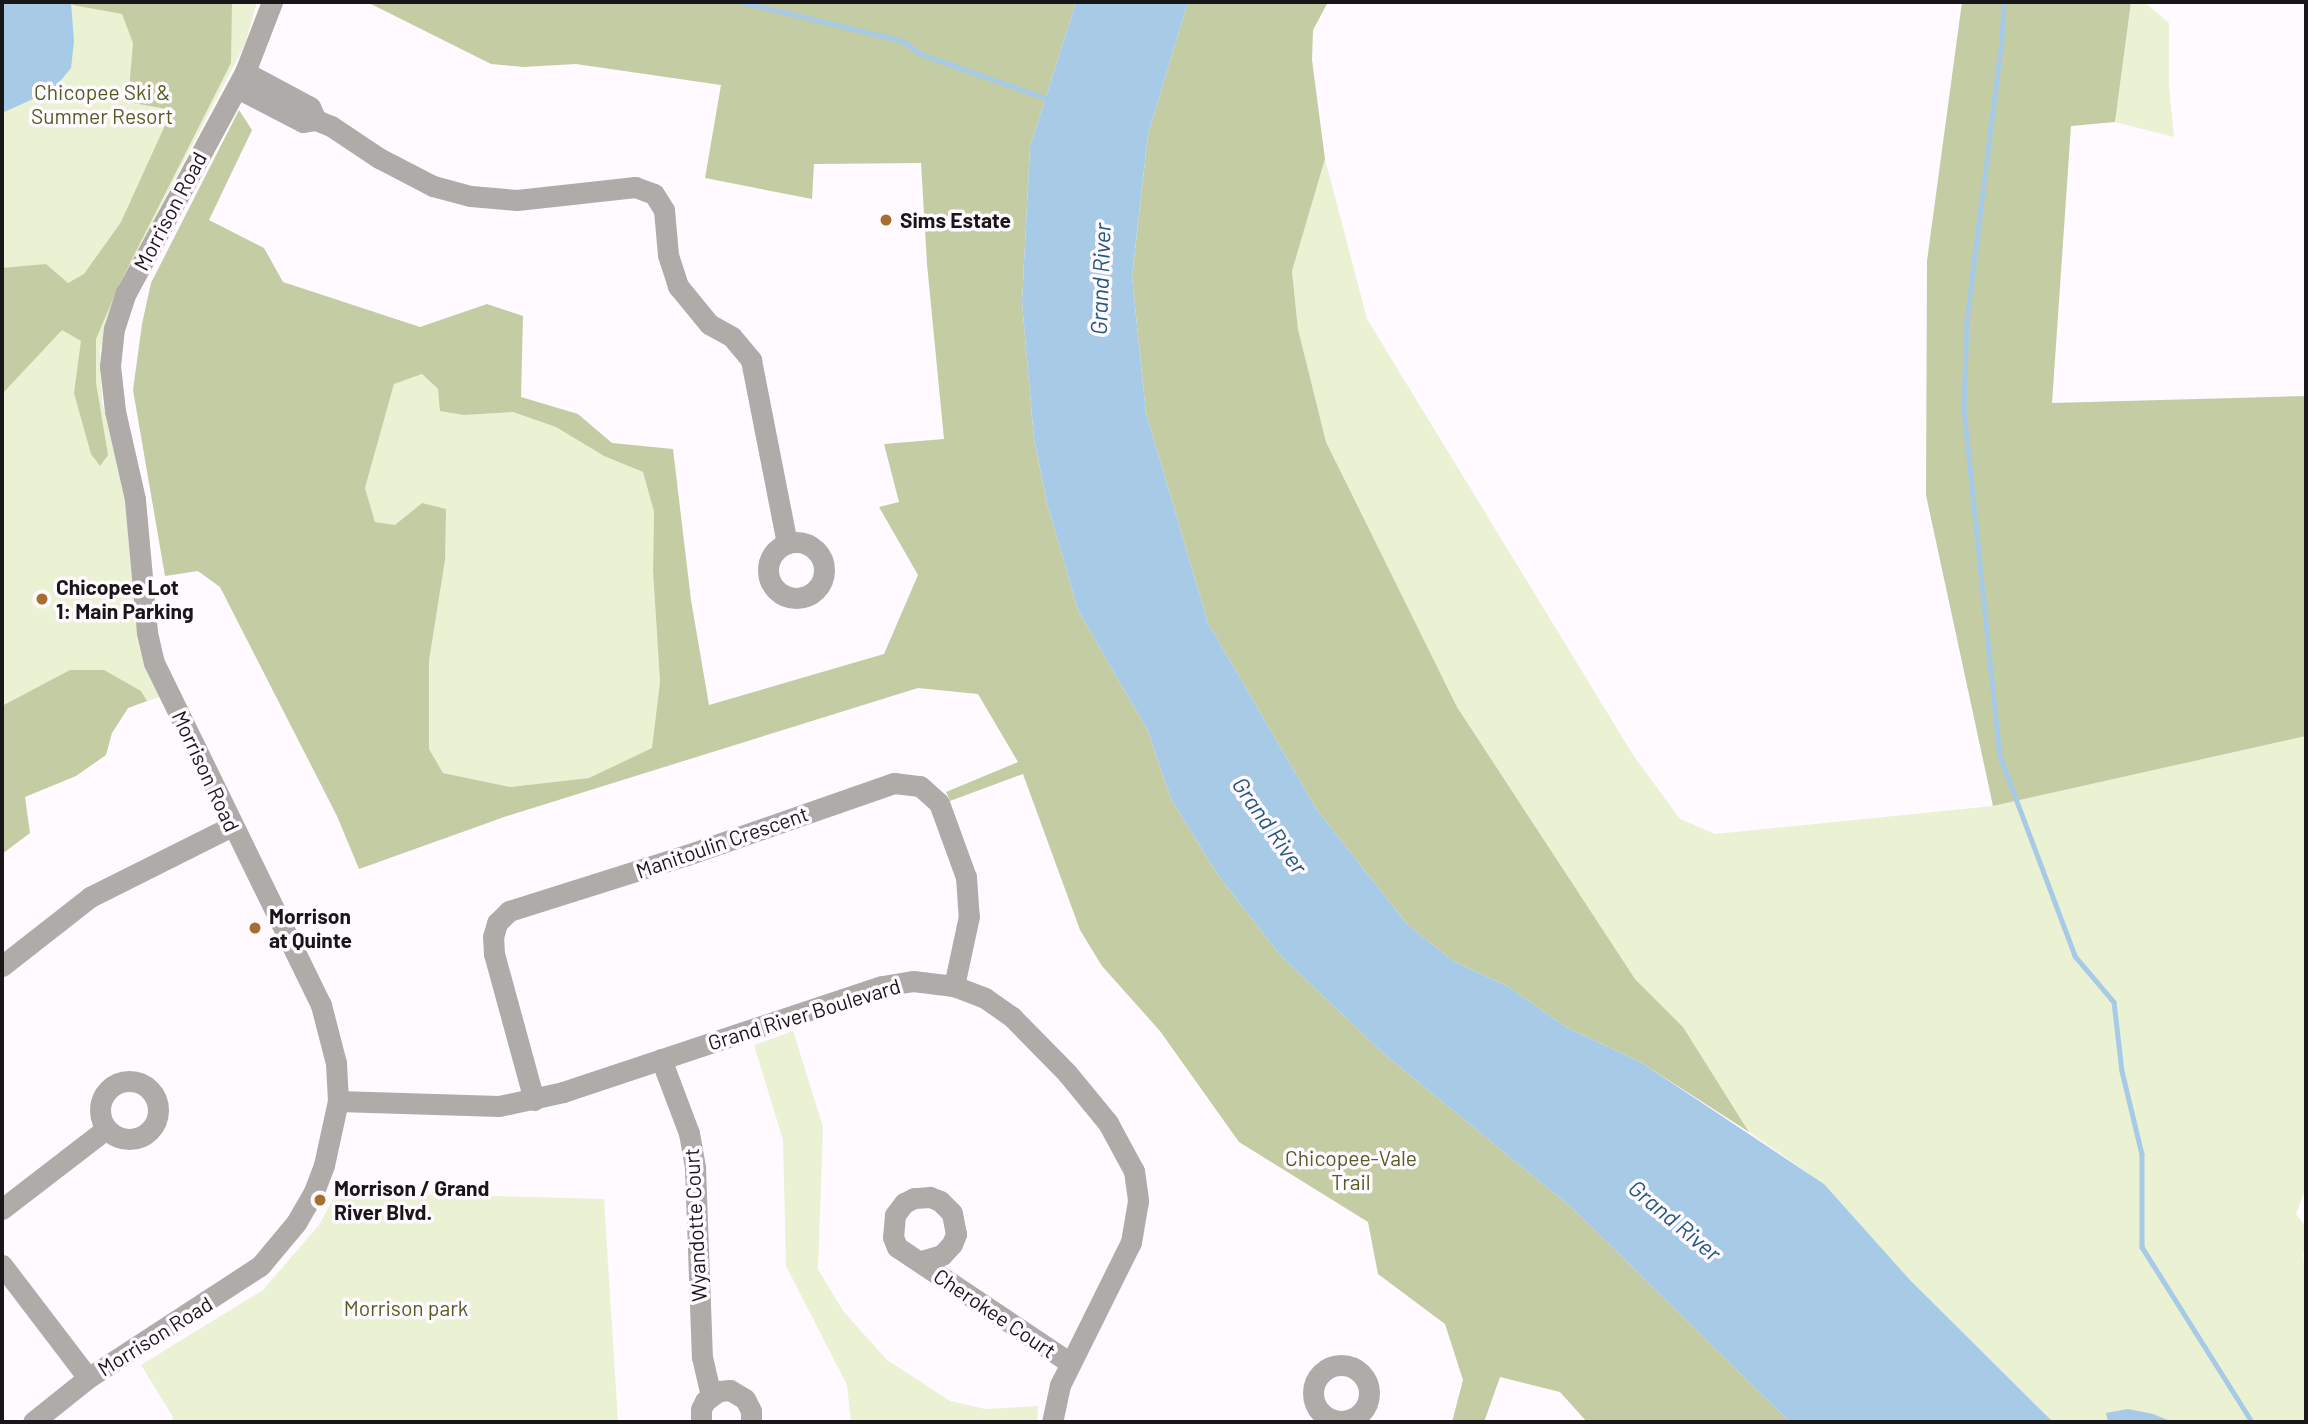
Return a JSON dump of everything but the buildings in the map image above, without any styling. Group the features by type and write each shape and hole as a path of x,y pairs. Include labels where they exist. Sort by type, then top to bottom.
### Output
{"street":[{"name":"Morrison Road","path":"33,1422 88,1378 237,1284 278,1246 313,1194 324,1165 338,1101 336,1063 321,1004 154,663 144,612 135,499 115,411 110,366 114,329 125,293 241,80 272,2"},
{"path":"241,80 303,122 316,120 433,186 471,196 517,200 635,187 654,194 664,210 668,256 678,286 709,324 732,337 751,360 787,543"},
{"name":"Manitoulin Crescent","path":"534,1100 494,954 493,937 497,923 509,911 687,855 894,783 920,786 939,803 967,877 970,916 954,986"},
{"path":"2,966 90,897 232,826"},
{"name":"Grand River Boulevard","path":"338,1101 471,1108 534,1100 882,986 913,981 954,986 985,998 1013,1017 1067,1073 1108,1123 1134,1171 1138,1201 1131,1242 1060,1385 1052,1422"},
{"name":"Wyandotte Court","path":"661,1059 689,1133 695,1168 702,1357 711,1395"},
{"path":"2,1209 106,1129"},
{"name":"Cherokee Court","path":"921,1261 936,1275 1070,1363"},
{"path":"2,1265 88,1378"},
{"path":"701,1422 701,1409 711,1395 730,1390 738,1393 750,1406 751,1422"}],"green space":[{"name":"Chicopee Ski & Summer Resort","path":"2,2 257,2 245,44 170,188 114,311 100,350 102,401 128,511 162,696 81,724 2,795"},
{"path":"71,2 232,2 231,63 120,283 96,339 96,383 108,455 100,466 91,454 74,393 81,341 62,330 2,394 2,268 46,264 68,283 84,274 121,222 172,110 128,102 133,43 122,14 73,5"},
{"name":"Chicopee-Vale Trail","path":"367,2 1076,2 1030,147 1022,302 1034,439 1047,503 1078,610 1148,731 1171,799 1218,875 1280,955 1383,1053 1571,1207 1790,1422 1587,1422 1560,1392 1500,1377 1484,1422 1452,1422 1463,1380 1445,1324 1378,1274 1368,1222 1239,1142 1160,1031 1102,966 1080,930 1023,774 950,801 946,792 1018,762 978,694 918,688 507,816 359,869 337,816 220,587 198,571 165,576 133,390 151,283 239,110 252,130 209,220 264,248 283,282 420,327 487,304 523,316 521,397 578,414 612,443 673,449 691,600 709,705 884,654 918,575 879,507 899,502 884,444 944,439 927,264 921,163 814,164 812,199 705,178 721,85 576,64 523,67 491,64","holes":["422,374 438,389 440,411 464,415 513,412 556,427 604,456 643,472 654,512 653,571 660,682 652,748 589,778 510,787 443,773 429,749 429,661 445,560 446,509 422,503 395,525 375,522 365,488 394,384"]},
{"path":"1188,2 1328,2 1313,30 1312,60 1325,159 1292,271 1298,329 1326,442 1457,707 1635,979 1683,1027 1749,1132 1642,1063 1566,1027 1507,986 1453,961 1407,924 1317,810 1208,623 1146,413 1132,277 1148,134"},
{"path":"1962,2 2131,2 2115,122 2071,126 2052,403 2306,396 2306,736 1993,806 1926,495 1927,261"},
{"path":"2131,2 2144,2 2169,23 2169,87 2174,137 2115,122"},
{"path":"1325,159 1367,319 1633,755 1680,819 1715,834 1993,806 2306,736 2306,1187 2296,1214 2306,1227 2306,1252 2303,1254 2306,1286 2306,1422 2173,1422 2153,1414 2107,1413 2108,1422 2053,1422 1910,1280 1824,1184 1749,1132 1683,1027 1635,979 1457,707 1326,442 1298,329 1292,271"},
{"path":"422,374 464,415 513,412 556,427 604,456 643,472 654,512 653,571 660,682 653,748 589,778 510,787 443,773 429,749 429,661 445,560 422,503 395,526 375,522 365,488 394,384"},
{"path":"70,670 104,670 141,691 147,701 128,708 112,733 106,755 76,776 25,797 30,833 2,854 2,706"},
{"path":"793,1031 823,1127 818,1269 843,1311 887,1360 950,1401 985,1409 1038,1406 1037,1422 851,1422 847,1385 786,1266 783,1140 754,1045"},
{"name":"Morrison park","path":"337,1192 604,1199 618,1422 171,1422 173,1417 141,1365 263,1290 319,1225"}],"water":[{"path":"2,2 71,2 74,41 71,68 53,90 2,113"},
{"name":"Grand River","path":"1076,2 1188,2 1148,134 1132,277 1146,413 1208,623 1317,810 1407,924 1453,961 1507,986 1566,1027 1642,1063 1824,1184 1910,1280 2053,1422 1790,1422 1571,1207 1383,1053 1280,955 1218,875 1171,799 1148,731 1078,610 1047,503 1034,439 1022,302 1030,147"},
{"path":"2128,1409 2153,1414 2173,1422 2108,1422 2106,1413"}],"waterway":[{"path":"742,2 903,41 921,54 1048,99"},
{"path":"2004,2 2002,40 1967,322 1964,409 2000,756 2075,956 2114,1002 2122,1071 2142,1154 2142,1247 2252,1422"}],"place":[{"name":"Sims Estate","path":"886,220"},
{"name":"Chicopee Lot 1: Main Parking","path":"42,599"},
{"name":"Morrison at Quinte","path":"255,928"},
{"name":"Morrison / Grand River Blvd.","path":"320,1200"}]}
